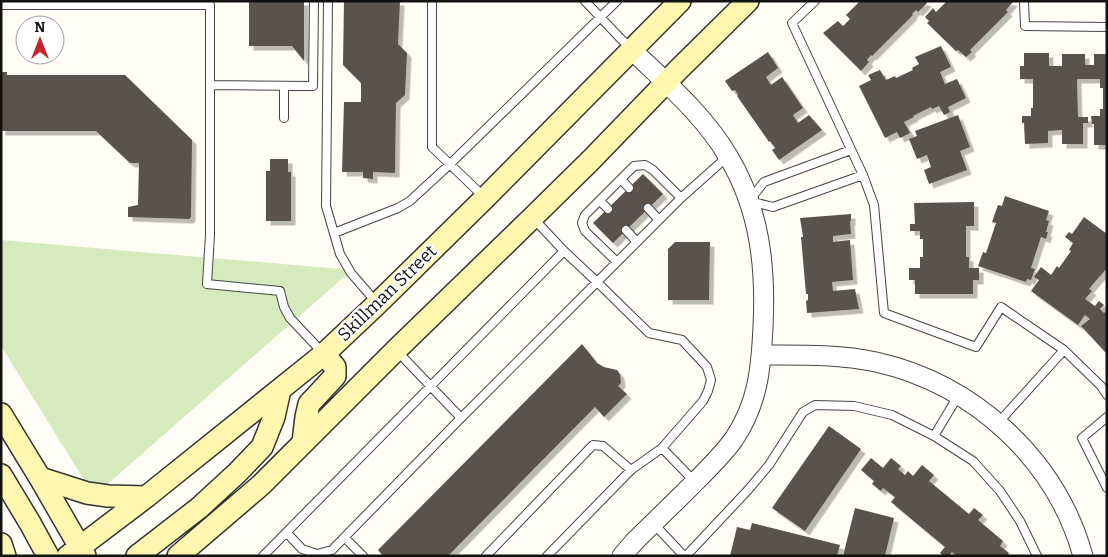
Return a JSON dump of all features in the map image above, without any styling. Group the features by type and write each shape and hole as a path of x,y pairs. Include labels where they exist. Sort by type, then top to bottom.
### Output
{"main road":[{"name":"Skillman Street","path":"78,554 324,354 378,304 485,198 680,1"},
{"path":"178,556 261,485 532,218 748,1"},
{"path":"304,442 309,404 334,376 336,367 324,354"},
{"path":"137,556 199,508 262,447 274,417 280,390"},
{"path":"1,414 40,478 78,554"},
{"path":"1,475 48,556"},
{"path":"40,478 87,493 108,496 146,497"},
{"path":"1,544 5,556"}],"street":[{"path":"622,556 718,459 734,439 749,412 756,390 762,355 764,295 762,259 757,230 740,178 728,156 702,120 632,50"},
{"path":"762,355 817,356 875,362 902,369 960,394 998,422 1036,463 1059,497 1069,517 1083,556"}],"lane":[{"path":"210,85 313,86 314,1"},
{"path":"328,1 326,206 340,254 351,273 378,304"},
{"path":"432,1 432,147 485,198"},
{"path":"585,1 632,50"},
{"path":"334,233 398,208 410,201 617,1"},
{"path":"815,1 792,23 863,175 874,205 884,313 976,347 1002,307 1064,350 1101,386 1107,395"},
{"path":"1024,1 1025,26 1107,27"},
{"path":"1,5 210,5 210,236 207,284 280,291 284,307 290,318 324,354"},
{"path":"284,86 284,118"},
{"path":"851,150 764,182 749,201 773,207 863,175"},
{"path":"287,533 302,549 317,554 332,550 681,198 728,156"},
{"path":"617,262 585,231 582,223 585,215 634,166 645,165 653,170 681,198"},
{"path":"621,180 629,188"},
{"path":"600,201 608,209"},
{"path":"648,208 659,220"},
{"path":"532,218 649,333 682,340 707,367 711,380 703,401 662,448 631,470 547,556"},
{"path":"626,230 637,242"},
{"path":"264,556 564,251"},
{"path":"396,350 461,418"},
{"path":"998,422 1064,350"},
{"path":"934,436 960,394"},
{"path":"653,524 685,556 748,490 769,465 803,412 816,404 854,406 892,415 934,436 973,461 1000,491 1015,513 1037,556"},
{"path":"1107,418 1082,438 1107,488"},
{"path":"486,556 593,445 603,446 631,470"},
{"path":"662,448 695,482"},
{"path":"345,538 363,556"}],"green space":[{"path":"1,240 352,270 94,496 1,346"}],"building":[{"path":"249,1 304,1 304,61 292,46 249,46"},
{"path":"344,1 400,1 398,44 407,53 405,95 396,103 395,173 373,172 373,179 363,178 363,172 342,172 344,102 361,102 361,83 343,65"},
{"path":"860,1 925,1 927,3 918,12 916,10 871,55 867,60 869,62 861,71 823,33 838,21 843,26 850,19 846,15"},
{"path":"947,1 1013,2 1006,10 1008,12 970,50 972,52 966,57 958,50 956,51 927,23 929,21 925,17 933,8 936,12"},
{"path":"941,46 951,67 940,72 945,84 957,79 966,98 948,107 950,112 944,115 939,106 932,109 931,107 904,122 910,133 900,138 897,132 885,138 859,86 871,80 868,75 880,70 886,80 895,76 896,78 913,70 912,68 919,64 915,57"},
{"path":"768,52 778,68 766,77 771,85 782,77 803,108 793,115 798,123 809,115 822,130 779,160 772,150 775,148 737,96 735,90 732,91 725,81"},
{"path":"1024,53 1049,53 1049,66 1062,66 1062,54 1085,54 1085,65 1094,65 1094,54 1107,54 1107,145 1094,145 1094,124 1092,124 1091,116 1100,116 1100,109 1103,109 1103,88 1100,88 1100,79 1077,79 1078,117 1088,117 1088,123 1083,123 1083,144 1062,144 1062,130 1048,131 1048,143 1025,144 1022,116 1031,116 1031,108 1033,108 1033,79 1020,79 1020,66 1024,66"},
{"path":"1,72 7,72 7,75 125,75 192,140 191,217 189,219 128,217 128,207 138,205 139,163 130,163 96,131 1,131"},
{"path":"958,115 970,147 960,151 967,170 929,184 924,170 931,167 927,155 917,159 909,139 917,136 915,131"},
{"path":"270,159 288,159 288,172 291,172 291,221 266,221 266,171 270,171"},
{"path":"643,174 663,194 613,243 593,223"},
{"path":"1005,196 1049,211 1046,220 1049,221 1046,239 1041,237 1031,268 1035,269 1031,280 1027,279 1026,282 978,266 983,252 986,253 996,223 992,222 998,205 1002,206"},
{"path":"974,202 974,226 966,226 966,257 969,257 969,268 979,268 979,280 973,280 973,294 915,294 915,280 909,280 909,268 920,268 920,257 923,257 923,239 920,239 920,231 910,231 910,224 915,224 914,203"},
{"path":"851,214 851,234 833,236 833,242 850,240 853,280 832,282 833,291 855,289 859,309 807,313 806,301 808,300 808,294 806,294 800,218"},
{"path":"1084,217 1107,234 1107,268 1089,289 1092,291 1085,299 1095,306 1099,301 1104,305 1100,309 1104,313 1107,310 1107,354 1081,326 1090,319 1085,315 1078,325 1031,291 1039,280 1034,277 1041,267 1051,275 1057,266 1059,268 1071,251 1069,250 1073,243 1065,237 1069,232 1072,234"},
{"path":"675,242 710,242 709,300 668,300 668,249"},
{"path":"582,344 597,363 617,370 620,374 621,383 618,386 627,394 604,417 595,407 448,556 383,556 378,550"},
{"path":"829,426 861,449 805,531 772,508"},
{"path":"871,458 883,468 891,458 901,466 898,469 905,475 908,471 913,476 922,465 934,475 929,481 969,514 974,508 983,515 978,520 1003,541 1000,546 1009,553 1007,556 956,556 952,552 949,556 943,556 940,553 945,547 891,502 895,497 883,488 881,491 872,484 874,481 861,470"},
{"path":"855,508 894,518 885,556 843,556"},
{"path":"752,523 840,545 837,556 730,556 737,527 750,530"}]}
